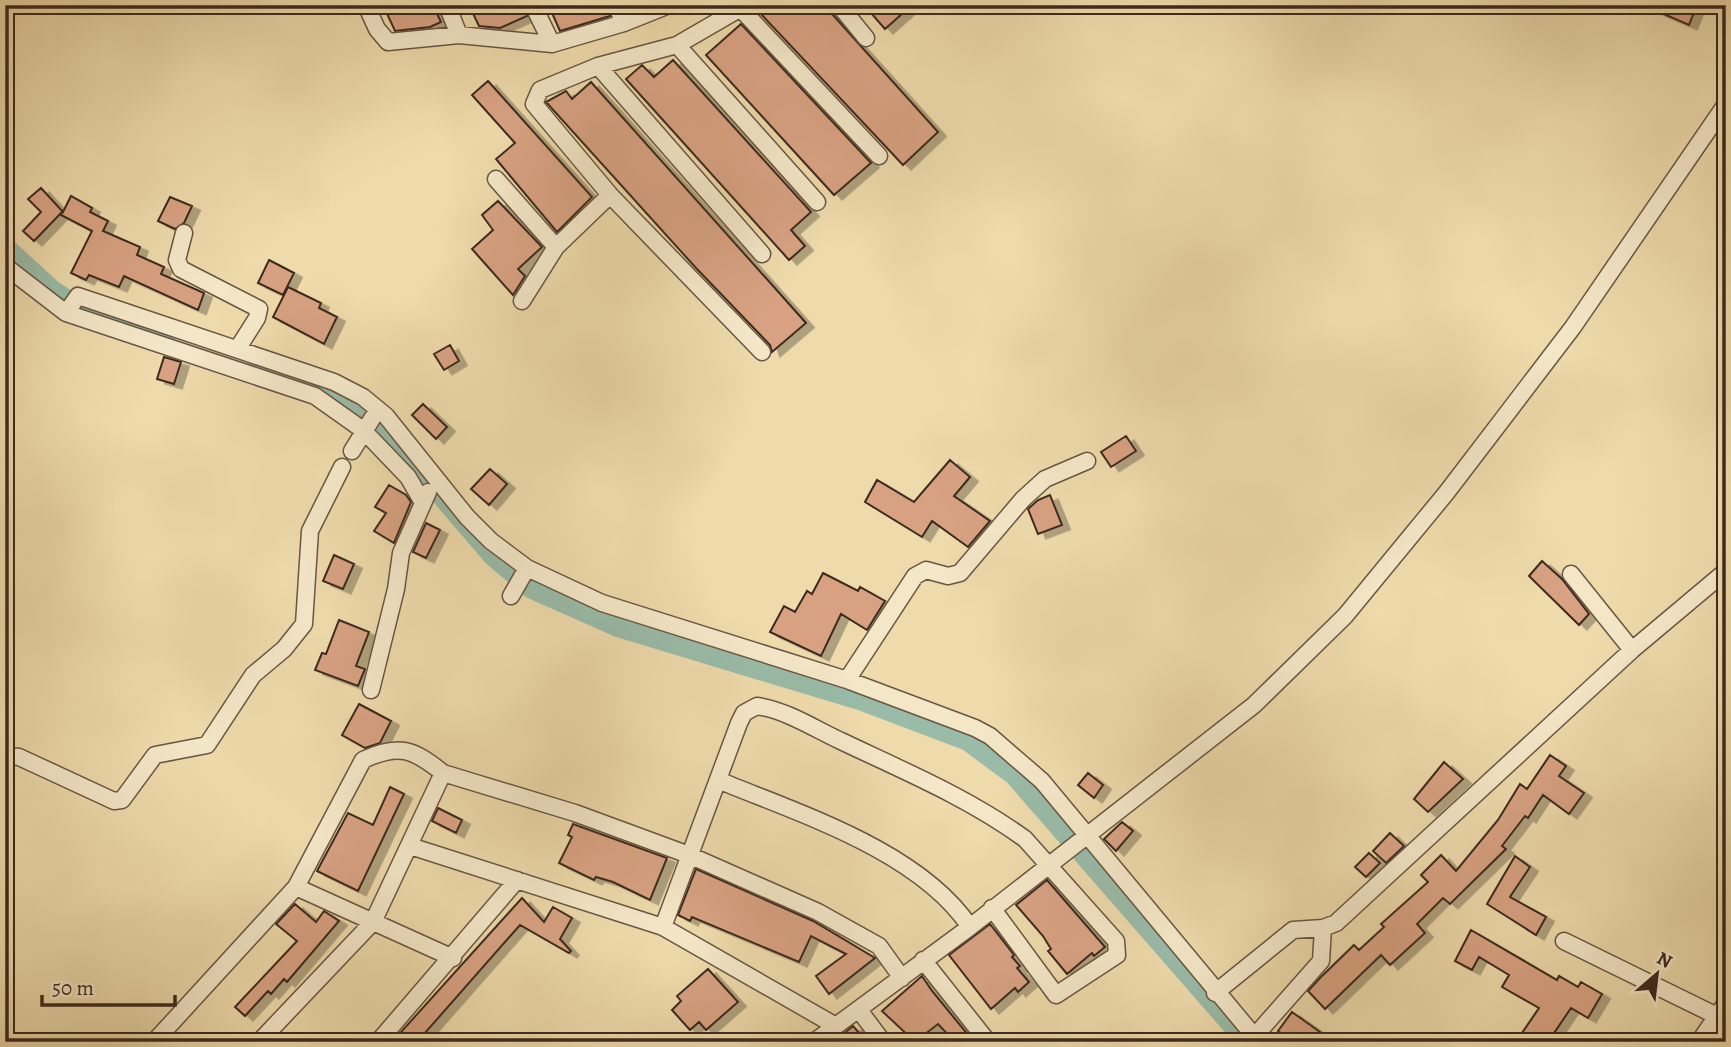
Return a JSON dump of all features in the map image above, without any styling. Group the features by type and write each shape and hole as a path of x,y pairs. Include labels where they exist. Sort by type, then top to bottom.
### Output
{"street":[{"path":"366,5 383,38 388,42 459,35 552,44 624,23 669,5"},
{"path":"447,5 459,35"},
{"path":"533,5 552,44"},
{"path":"616,5 624,23"},
{"path":"839,5 866,37"},
{"path":"762,352 610,195 534,104 540,90 598,66 677,45 743,7 879,156"},
{"path":"677,45 817,202"},
{"path":"598,66 762,254"},
{"path":"814,1042 970,927 1254,705 1345,616 1447,492 1573,327 1726,104"},
{"path":"496,180 556,247"},
{"path":"522,300 556,247 610,195"},
{"path":"184,233 177,260 181,269 259,309 257,318 238,348"},
{"path":"5,266 71,307 295,388 370,420 393,423 429,490"},
{"path":"71,307 78,296 317,374 363,397 370,420 408,477 429,490 491,541 520,580 847,680 982,731 1042,781 1084,837 1256,1039 1321,961 1323,928"},
{"path":"352,451 370,420"},
{"path":"847,680 915,576 926,570 948,576 960,573 1023,499 1045,479 1087,461"},
{"path":"5,759 9,756 19,757 114,801 122,800 155,755 207,745 253,675 284,649 304,624 310,531 342,467"},
{"path":"371,690 396,589 401,553 429,490"},
{"path":"1215,993 1293,930 1323,928 1336,923 1632,650 1726,571"},
{"path":"1570,574 1632,650"},
{"path":"663,927 744,713 752,707 764,707 938,787 1025,839 1052,863 1116,941 1117,955 1056,995 992,908"},
{"path":"154,1042 296,887 363,761 389,751 409,750 443,773 575,813 690,855 818,912 871,940 887,953 902,978"},
{"path":"259,1042 373,922 443,773"},
{"path":"718,780 854,837 930,882 956,906 970,927"},
{"path":"410,846 663,927 836,1026"},
{"path":"378,1042 453,958 517,880"},
{"path":"296,887 453,958"},
{"path":"1564,941 1721,1009 1699,1042"},
{"path":"923,960 988,1042"},
{"path":"859,1010 883,1042"},
{"path":"1213,1042 1221,1042"}],"building":[{"path":"383,5 433,5 441,22 430,27 395,31"},
{"path":"469,5 523,5 527,16 500,28 479,26"},
{"path":"545,5 606,5 610,16 560,31 549,6"},
{"path":"766,5 824,5 938,132 903,165 759,12"},
{"path":"864,5 912,5 885,29"},
{"path":"1643,5 1697,5 1689,25"},
{"path":"741,24 871,163 834,195 706,55"},
{"path":"673,60 811,212 791,230 805,246 789,260 626,79 642,65 654,77"},
{"path":"488,81 592,197 557,232 496,159 515,143 472,95"},
{"path":"591,82 806,323 772,352 770,345 696,268 546,102 566,91 572,99"},
{"path":"41,188 63,212 71,196 92,208 90,212 108,221 103,231 140,247 137,255 164,267 161,274 204,293 198,310 124,276 119,287 89,275 86,280 71,273 92,231 61,215 62,212 34,241 23,231 41,212 28,199"},
{"path":"170,197 192,206 184,223 175,229 158,221"},
{"path":"498,201 542,247 518,269 525,276 513,295 472,249 493,230 482,215"},
{"path":"269,260 294,273 283,295 258,283"},
{"path":"288,287 321,303 319,308 337,317 324,344 273,317"},
{"path":"450,345 459,361 444,370 434,354"},
{"path":"164,357 181,362 174,384 157,379"},
{"path":"423,404 447,427 436,439 412,415"},
{"path":"1126,436 1136,451 1111,467 1101,452"},
{"path":"950,460 970,477 954,496 990,521 968,547 932,521 922,537 865,502 877,480 914,502"},
{"path":"490,469 507,484 489,505 471,489"},
{"path":"389,485 406,495 411,502 394,543 374,531 386,513 375,507"},
{"path":"1050,495 1062,525 1038,534 1028,509 1038,500"},
{"path":"426,523 440,530 426,558 413,552"},
{"path":"334,555 354,564 343,589 323,581"},
{"path":"1542,561 1562,579 1589,614 1579,625 1529,576"},
{"path":"823,573 858,591 860,587 885,601 867,630 841,614 821,656 770,632 784,606 795,612 807,591 812,594"},
{"path":"339,620 369,632 356,666 365,669 358,686 315,670 322,653 326,654"},
{"path":"359,704 391,721 380,743 365,748 342,735"},
{"path":"1550,755 1566,766 1559,776 1584,793 1569,814 1543,795 1528,818 1525,816 1502,846 1506,849 1450,904 1443,898 1417,924 1425,933 1390,965 1381,955 1325,1009 1308,991 1354,945 1359,950 1384,927 1381,924 1428,882 1421,875 1441,855 1456,871 1498,820 1520,784 1527,789"},
{"path":"1444,762 1463,779 1428,812 1414,799"},
{"path":"1088,773 1103,785 1094,798 1078,785"},
{"path":"390,787 404,794 358,891 317,871 348,813 373,825"},
{"path":"438,808 462,820 456,833 432,821"},
{"path":"1122,822 1133,831 1116,851 1104,839"},
{"path":"573,824 667,858 650,900 613,882 596,877 594,880 559,863 572,837 568,835"},
{"path":"1390,833 1404,846 1386,863 1373,851"},
{"path":"1369,853 1380,863 1366,877 1355,867"},
{"path":"1515,856 1530,867 1510,897 1546,917 1536,935 1487,904"},
{"path":"696,869 813,921 875,958 829,994 816,976 846,954 811,936 799,962 692,917 690,921 678,915"},
{"path":"1047,880 1105,947 1094,956 1092,953 1067,974 1048,951 1051,949 1043,936 1016,905"},
{"path":"522,898 544,922 553,907 572,918 560,939 571,951 569,953 520,925 417,1042 392,1042"},
{"path":"295,904 316,922 324,911 339,921 287,982 284,979 271,994 268,991 245,1016 235,1007 297,941 276,924"},
{"path":"990,924 1014,955 1012,957 1020,966 1017,968 1029,982 1018,992 1015,988 991,1009 949,955"},
{"path":"1471,930 1557,980 1559,976 1578,987 1581,982 1602,994 1588,1018 1571,1008 1548,1042 1535,1042 1522,1033 1539,1008 1502,987 1509,975 1479,957 1472,970 1455,961"},
{"path":"708,969 738,1002 706,1030 699,1022 690,1030 672,1010 681,1001 677,996"},
{"path":"922,976 974,1042 955,1042 938,1024 915,1042 882,1011"},
{"path":"1292,1012 1334,1042 1292,1042 1278,1031"},
{"path":"853,1026 867,1042 832,1042 842,1035"}],"waterway":[{"path":"5,246 53,290 80,307 167,333"},
{"path":"258,364 345,397 386,432 493,557 531,589 619,628 864,702 967,741 1014,776 1246,1042"}]}
